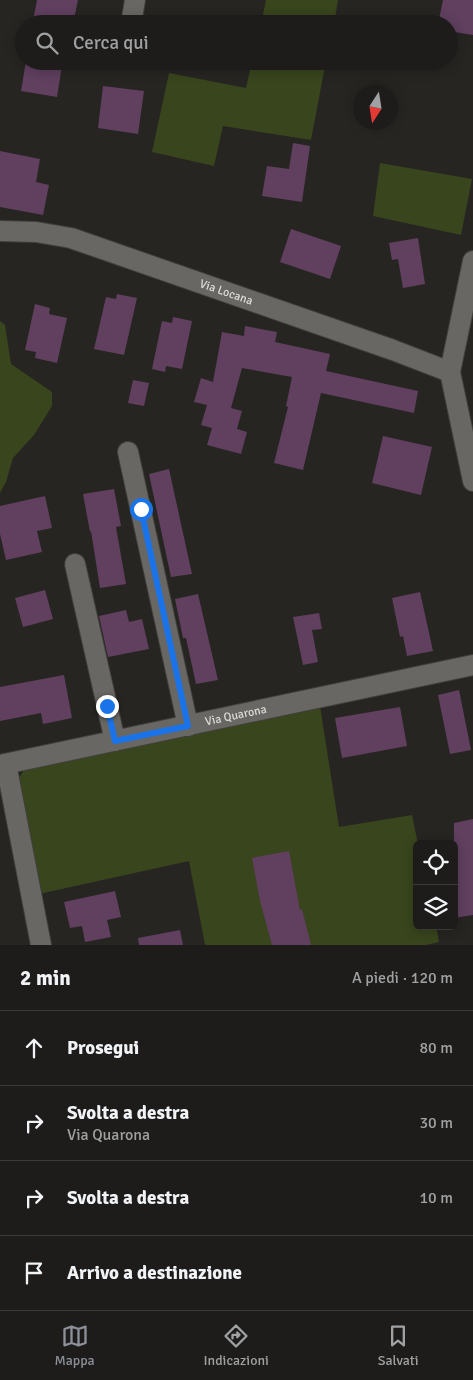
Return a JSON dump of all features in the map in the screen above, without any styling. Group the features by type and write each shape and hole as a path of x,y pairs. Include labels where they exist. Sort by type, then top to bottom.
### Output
{"street":[{"path":"132,15 135,0"},
{"name":"Via Locana","path":"0,231 36,232 71,238 393,350 450,372"},
{"path":"473,261 467,318 450,372 473,481"},
{"path":"128,452 188,726"},
{"path":"75,564 115,741"},
{"name":"Via Quarona","path":"3,764 473,665"},
{"path":"3,764 41,945"}],"green space":[{"path":"266,0 338,0 336,15 263,15"},
{"path":"250,70 324,70 311,140 223,126 214,166 152,152 169,73 246,88"},
{"path":"380,163 472,179 461,235 373,216"},
{"path":"0,321 5,325 11,364 52,392 52,406 34,435 13,458 6,482 0,493"},
{"path":"320,706 339,827 412,815 417,840 413,840 413,930 437,930 439,942 426,945 205,945 189,861 39,894 16,783 26,767"}],"building":[{"path":"37,0 78,0 75,15 34,15"},
{"path":"443,0 473,0 473,35 458,32 458,15 440,15"},
{"path":"24,70 61,70 57,97 21,91"},
{"path":"103,86 144,91 138,134 98,128"},
{"path":"293,143 310,146 302,202 262,196 267,166 289,169"},
{"path":"0,151 40,159 36,182 49,185 43,215 0,207"},
{"path":"291,229 341,246 330,279 280,262"},
{"path":"418,238 425,284 403,288 398,259 392,260 389,243"},
{"path":"117,294 137,298 124,355 94,349 106,297 116,299"},
{"path":"35,304 50,308 49,314 67,318 57,363 35,358 36,352 25,350"},
{"path":"173,317 192,321 182,369 166,366 165,372 152,369 162,321 172,323"},
{"path":"245,326 277,332 275,342 330,354 326,371 418,391 414,413 321,393 303,470 274,463 288,407 286,406 292,377 242,368 231,408 242,411 237,429 247,432 241,454 207,445 212,428 201,425 207,405 194,402 201,378 213,382 222,332 244,336"},
{"path":"133,380 149,383 144,406 128,403"},
{"path":"383,436 432,447 421,495 372,483"},
{"path":"169,469 192,574 171,577 149,474"},
{"path":"114,489 121,526 116,527 126,584 100,588 83,494"},
{"path":"45,496 52,528 37,531 42,552 6,560 0,534 0,506"},
{"path":"45,590 53,619 23,627 15,598"},
{"path":"420,592 433,651 407,656 403,636 400,637 392,598"},
{"path":"198,594 218,680 196,684 186,638 183,638 175,599"},
{"path":"126,610 129,622 142,619 149,649 108,657 99,616"},
{"path":"319,613 322,629 312,630 318,662 303,665 293,617"},
{"path":"64,675 72,718 43,724 41,713 0,721 0,687"},
{"path":"459,690 471,750 450,754 438,695"},
{"path":"400,707 407,746 342,758 335,718"},
{"path":"473,819 473,915 458,917 458,840 454,840 454,823"},
{"path":"289,851 300,910 302,909 311,945 272,945 260,901 252,858"},
{"path":"115,891 121,917 107,920 111,937 85,942 82,926 70,928 64,902"},
{"path":"180,930 183,945 139,945 138,938"}],"route":[{"path":"107,706 115,741 188,726 141,509"}]}
